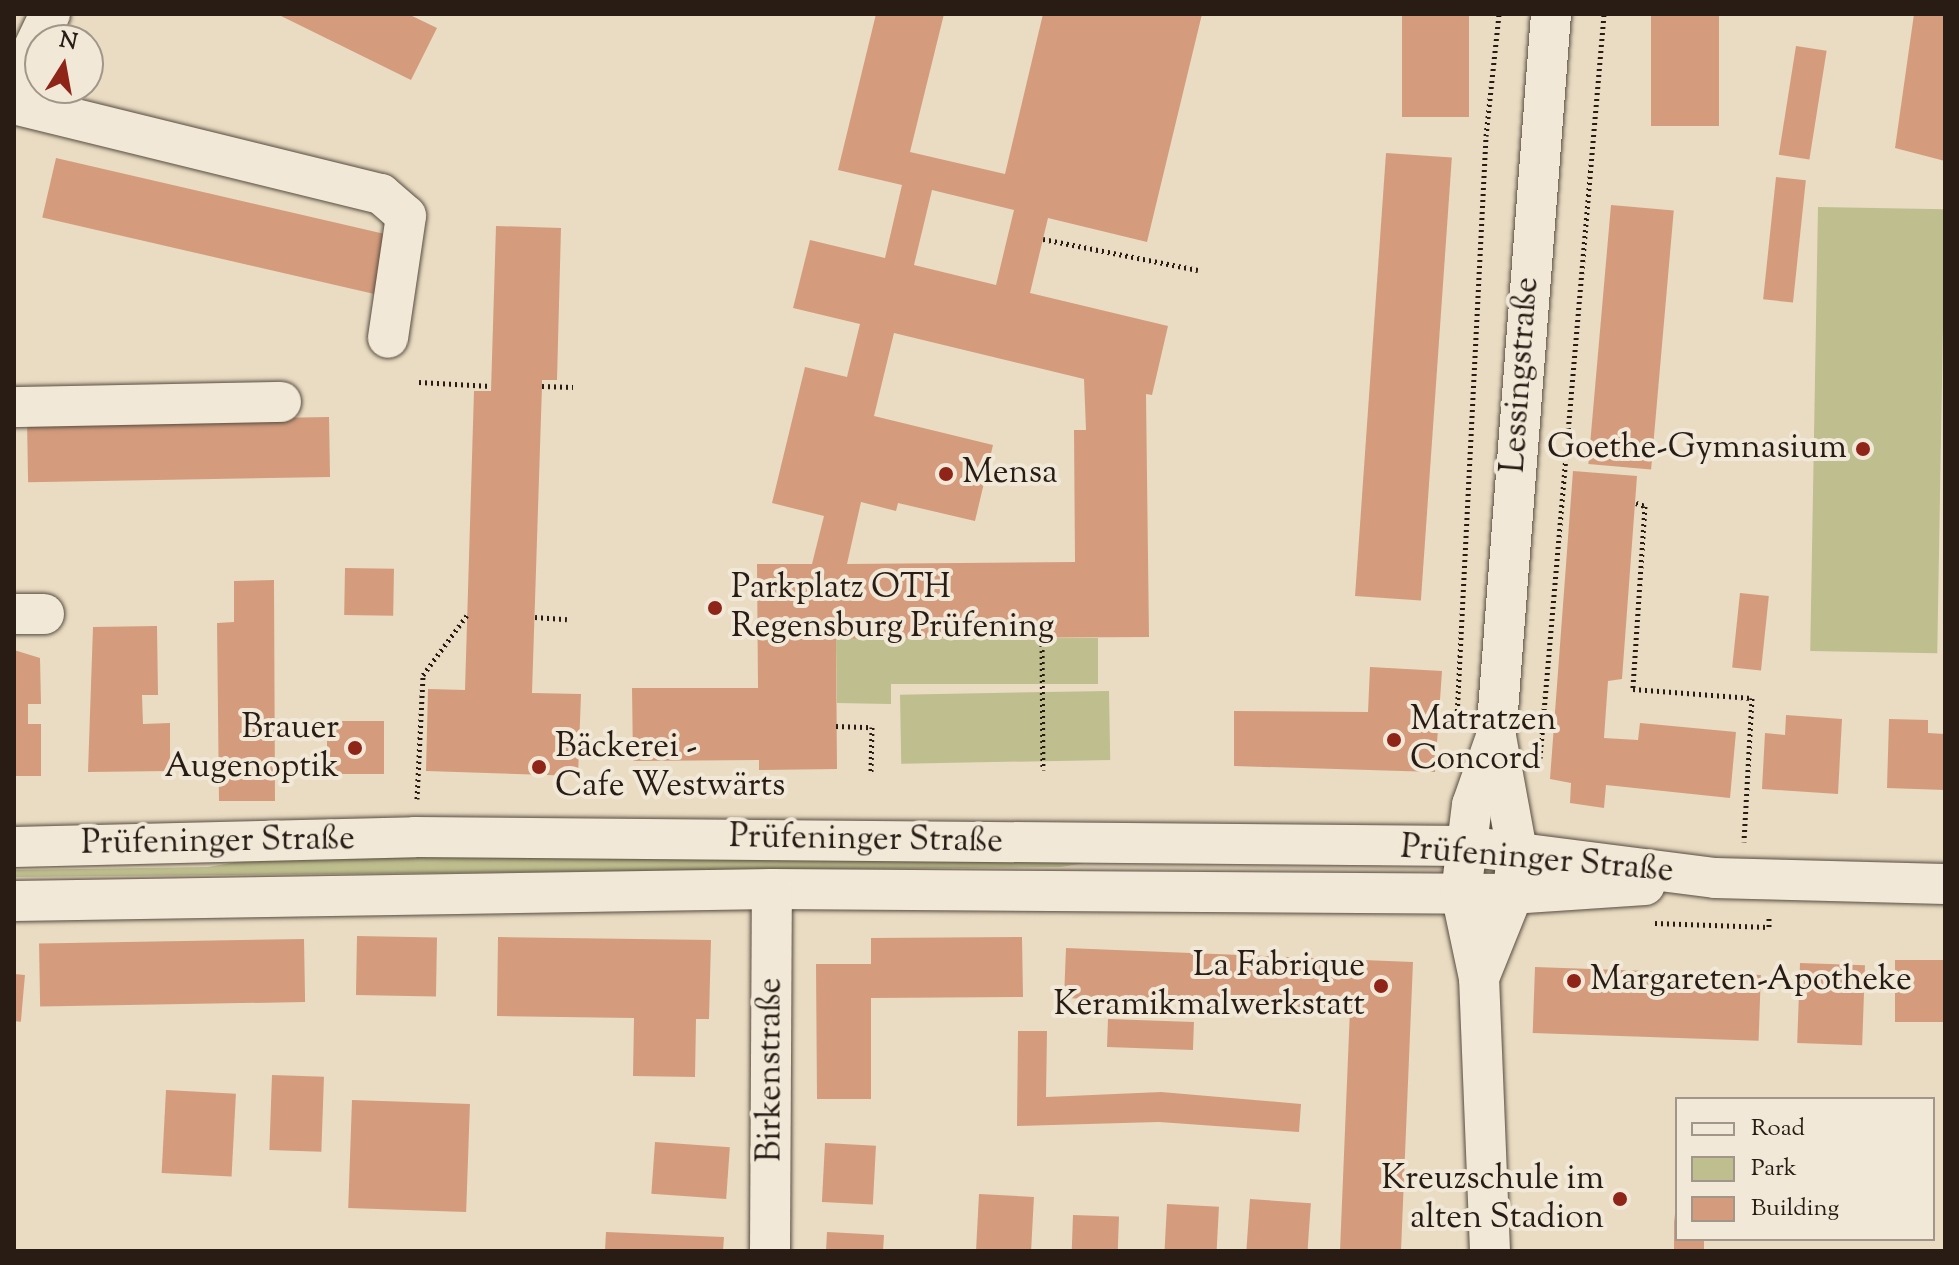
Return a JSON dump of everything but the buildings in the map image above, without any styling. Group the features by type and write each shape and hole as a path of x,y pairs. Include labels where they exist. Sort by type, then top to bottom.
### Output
{"street":[{"path":"14,89 50,14"},
{"name":"Lessingstraße","path":"1490,1251 1479,978 1461,893 1465,846 1496,737 1551,14"},
{"path":"14,104 381,194 406,216 388,338"},
{"path":"14,407 281,402"},
{"name":"Lessingstraße","path":"1479,978 1513,894 1517,851 1496,737"},
{"name":"Prüfeninger Straße","path":"14,847 415,837 1465,846 1729,878 1945,884"},
{"name":"Prüfeninger Straße","path":"14,901 772,889 1513,894 1729,878"},
{"name":"Birkenstraße","path":"770,1251 772,889"}],"path":[{"path":"1456,725 1486,136 1499,14"},
{"path":"1538,776 1604,14"},
{"path":"1043,239 1198,270"},
{"path":"419,382 491,386"},
{"path":"542,386 573,387"},
{"path":"1636,503 1645,506 1633,689 1752,698 1729,878"},
{"path":"415,837 423,675 467,615"},
{"path":"535,617 567,619"},
{"path":"1628,620 1638,622"},
{"path":"1042,638 1043,770"},
{"path":"836,726 872,727 871,772"},
{"path":"1641,922 1769,927"}],"green space":[{"name":"Goethe-Gymnasium","path":"1818,207 1945,209 1937,653 1810,651"},
{"path":"1098,638 1098,684 891,684 891,704 837,703 836,639"},
{"path":"1109,691 1110,760 901,764 900,695"},
{"path":"846,851 1382,860 1382,866 1115,858 1061,867 14,877 14,870 208,867 260,858"}],"place":[{"name":"Goethe-Gymnasium","path":"1863,449"},
{"name":"Mensa","path":"946,474"},
{"name":"Parkplatz OTH Regensburg Prüfening","path":"715,608"},
{"name":"Matratzen Concord","path":"1394,740"},
{"name":"Brauer Augenoptik","path":"355,748"},
{"name":"Bäckerei - Cafe Westwärts","path":"539,767"},
{"name":"Margareten-Apotheke","path":"1574,981"},
{"name":"La Fabrique Keramikmalwerkstatt","path":"1381,986"},
{"name":"Kreuzschule im alten Stadion","path":"1620,1199"}]}
